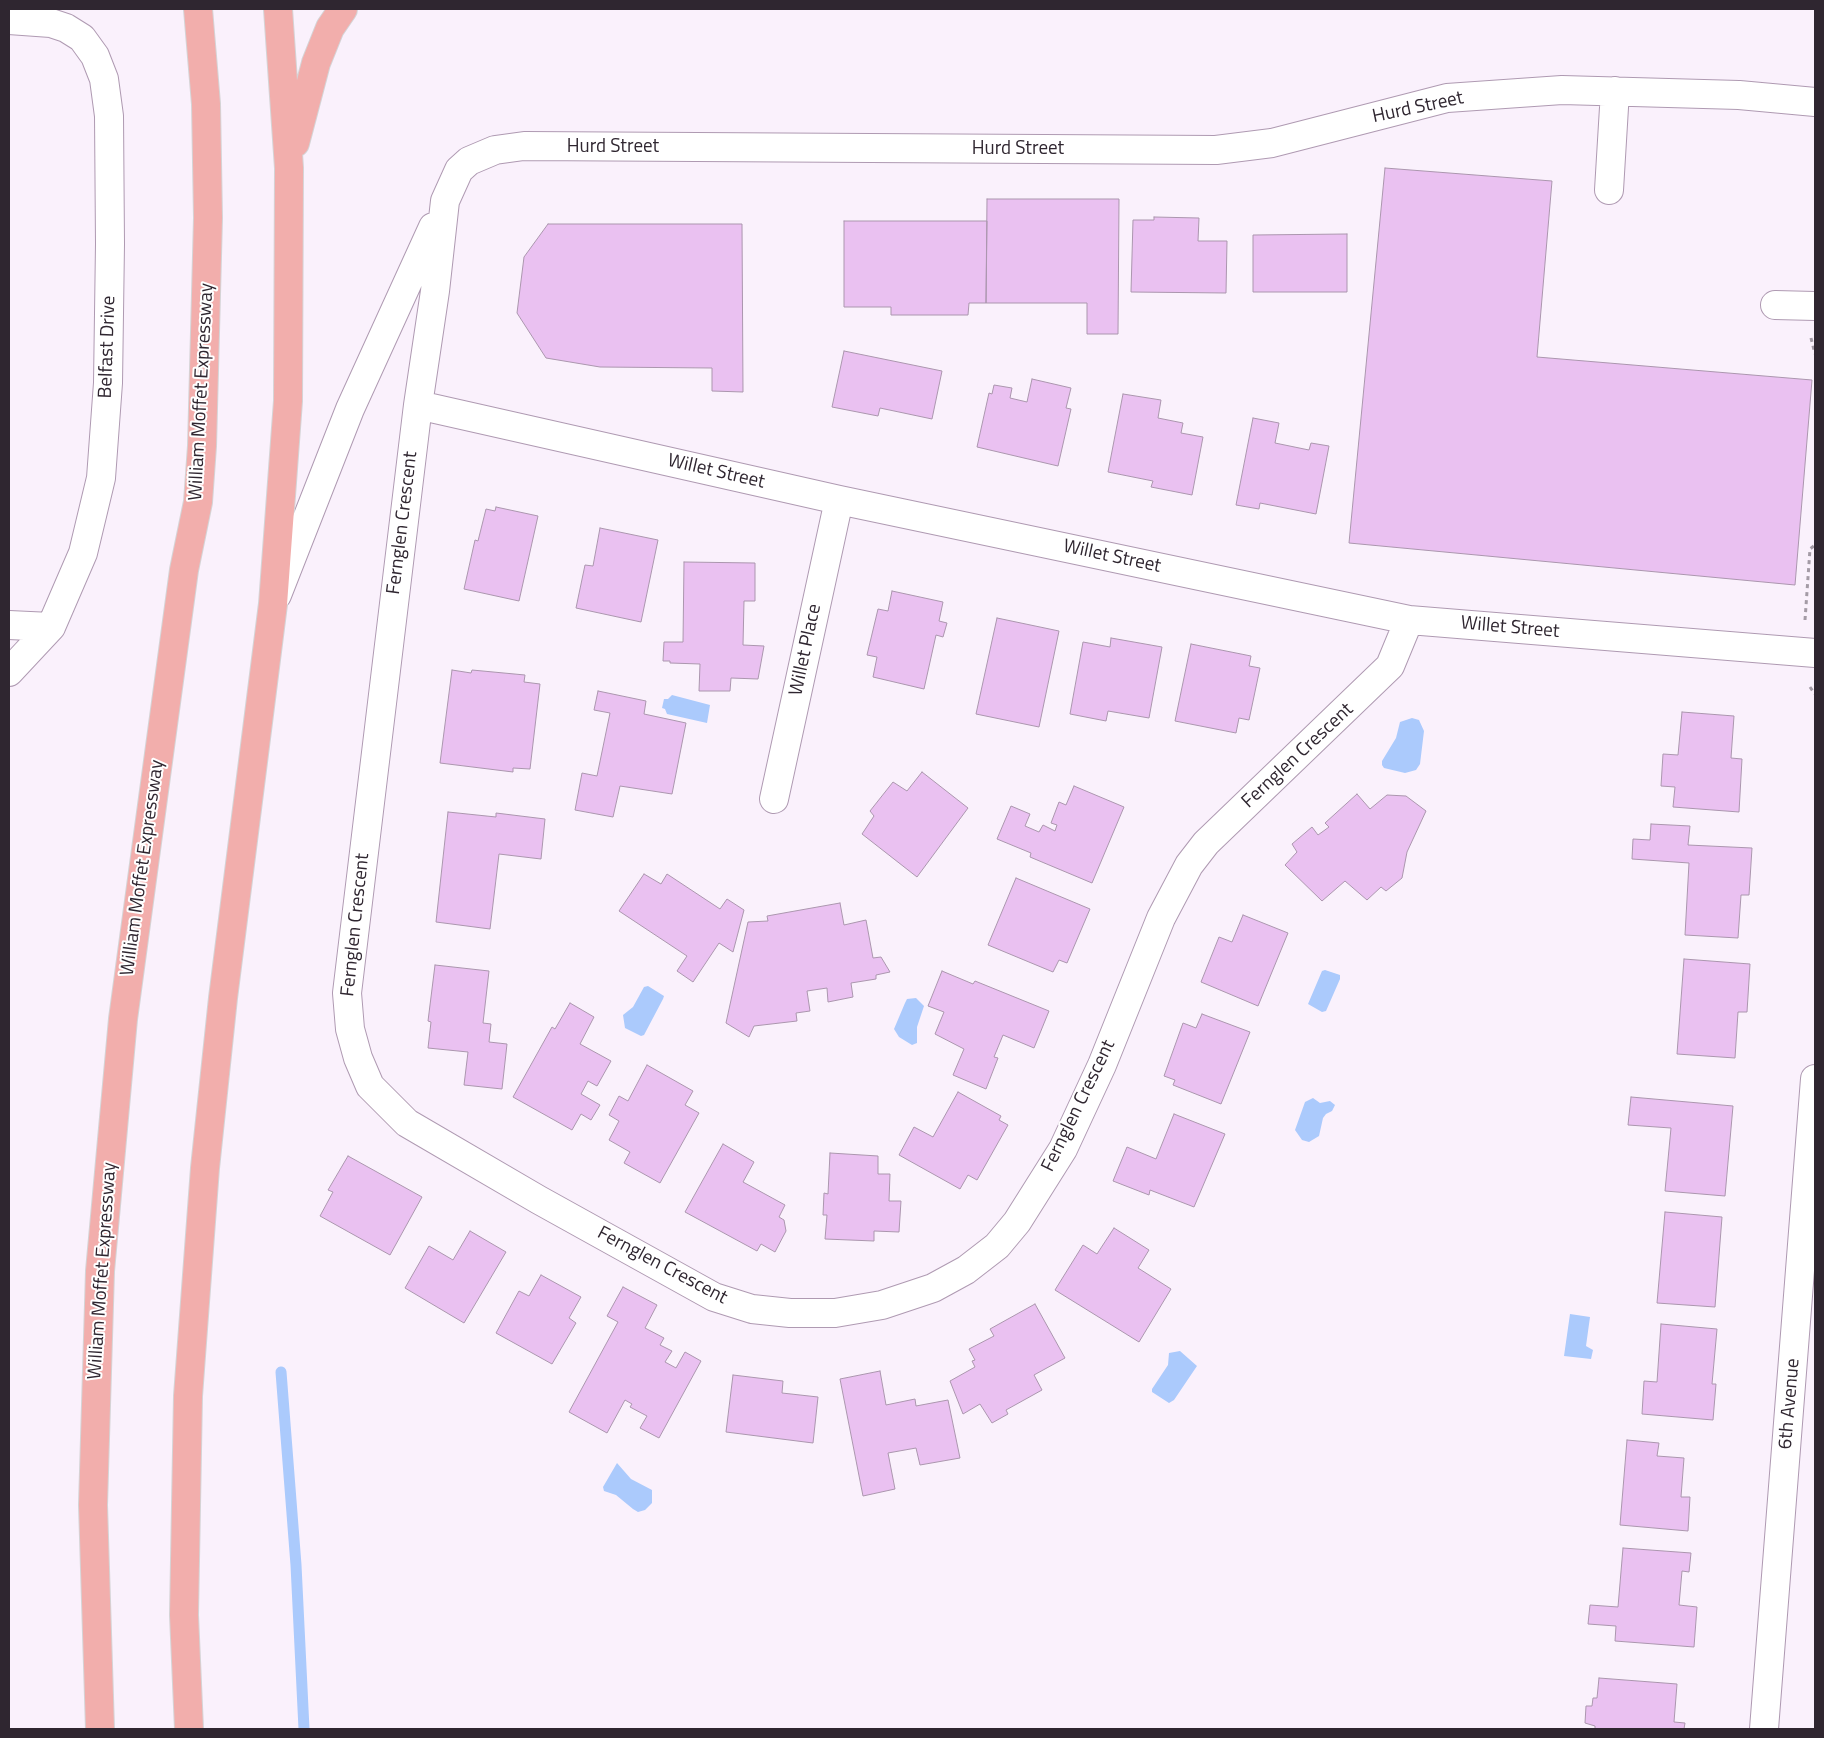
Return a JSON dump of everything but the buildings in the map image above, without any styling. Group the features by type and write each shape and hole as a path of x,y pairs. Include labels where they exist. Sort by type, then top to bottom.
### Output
{"main road":[{"name":"William Moffet Expressway","path":"100,1729 93,1506 100,1271 123,1019 184,570 198,502 202,446 208,188 206,104 198,9"},
{"path":"189,1729 184,1615 188,1396 206,1168 223,998 273,604 288,401 288,168 278,9"},
{"path":"288,168 316,63 330,28 343,9"}],"street":[{"name":"Belfast Drive","path":"9,20 51,22 66,28 82,38 95,56 104,79 109,116 110,244 108,383 101,478 83,553 51,627 9,672"},
{"name":"Hurd Street","path":"418,405 435,291 445,201 459,170 469,161 495,150 524,146 1216,150 1272,143 1447,98 1562,90 1739,95 1815,102"},
{"path":"1608,190 1615,91"},
{"path":"273,604 350,409 409,285 445,201"},
{"path":"1775,305 1815,306"},
{"name":"Willet Street","path":"418,405 839,500 1409,620 1809,652"},
{"name":"Fernglen Crescent","path":"418,405 347,993 350,1029 358,1058 370,1086 379,1097 407,1123 435,1141 714,1297 752,1310 790,1313 835,1313 882,1305 933,1288 966,1270 997,1246 1017,1222 1063,1149 1102,1065 1161,918 1189,866 1206,843 1390,666 1409,620"},
{"name":"Willet Place","path":"774,799 839,500"},
{"path":"9,625 51,627"},
{"name":"6th Avenue","path":"1764,1729 1811,1197 1815,1079"}],"path":[{"path":"1809,652 1810,549 1815,545"}],"water":[{"path":"672,695 710,705 707,723 667,714 665,709 662,708 664,699 668,699"},
{"path":"1412,718 1419,720 1424,731 1420,764 1416,770 1405,773 1384,768 1382,761 1396,738 1400,722"},
{"path":"1325,970 1340,975 1340,979 1326,1011 1322,1012 1308,1004 1322,971"},
{"path":"648,986 664,996 644,1035 641,1036 625,1028 623,1015 633,1007 644,987"},
{"path":"916,998 924,1006 917,1027 917,1043 912,1045 899,1037 894,1029 907,999"},
{"path":"1313,1098 1320,1103 1330,1101 1335,1105 1332,1111 1323,1118 1319,1136 1309,1142 1302,1140 1295,1130 1305,1102"},
{"path":"1570,1314 1590,1317 1586,1346 1593,1350 1591,1359 1564,1356"},
{"path":"1180,1351 1197,1366 1174,1400 1169,1403 1152,1392 1152,1389 1168,1365 1169,1353"},
{"path":"617,1463 631,1479 652,1490 652,1503 645,1510 638,1512 616,1495 604,1491 603,1487"}],"waterway":[{"path":"281,1372 296,1565 304,1729"}]}
